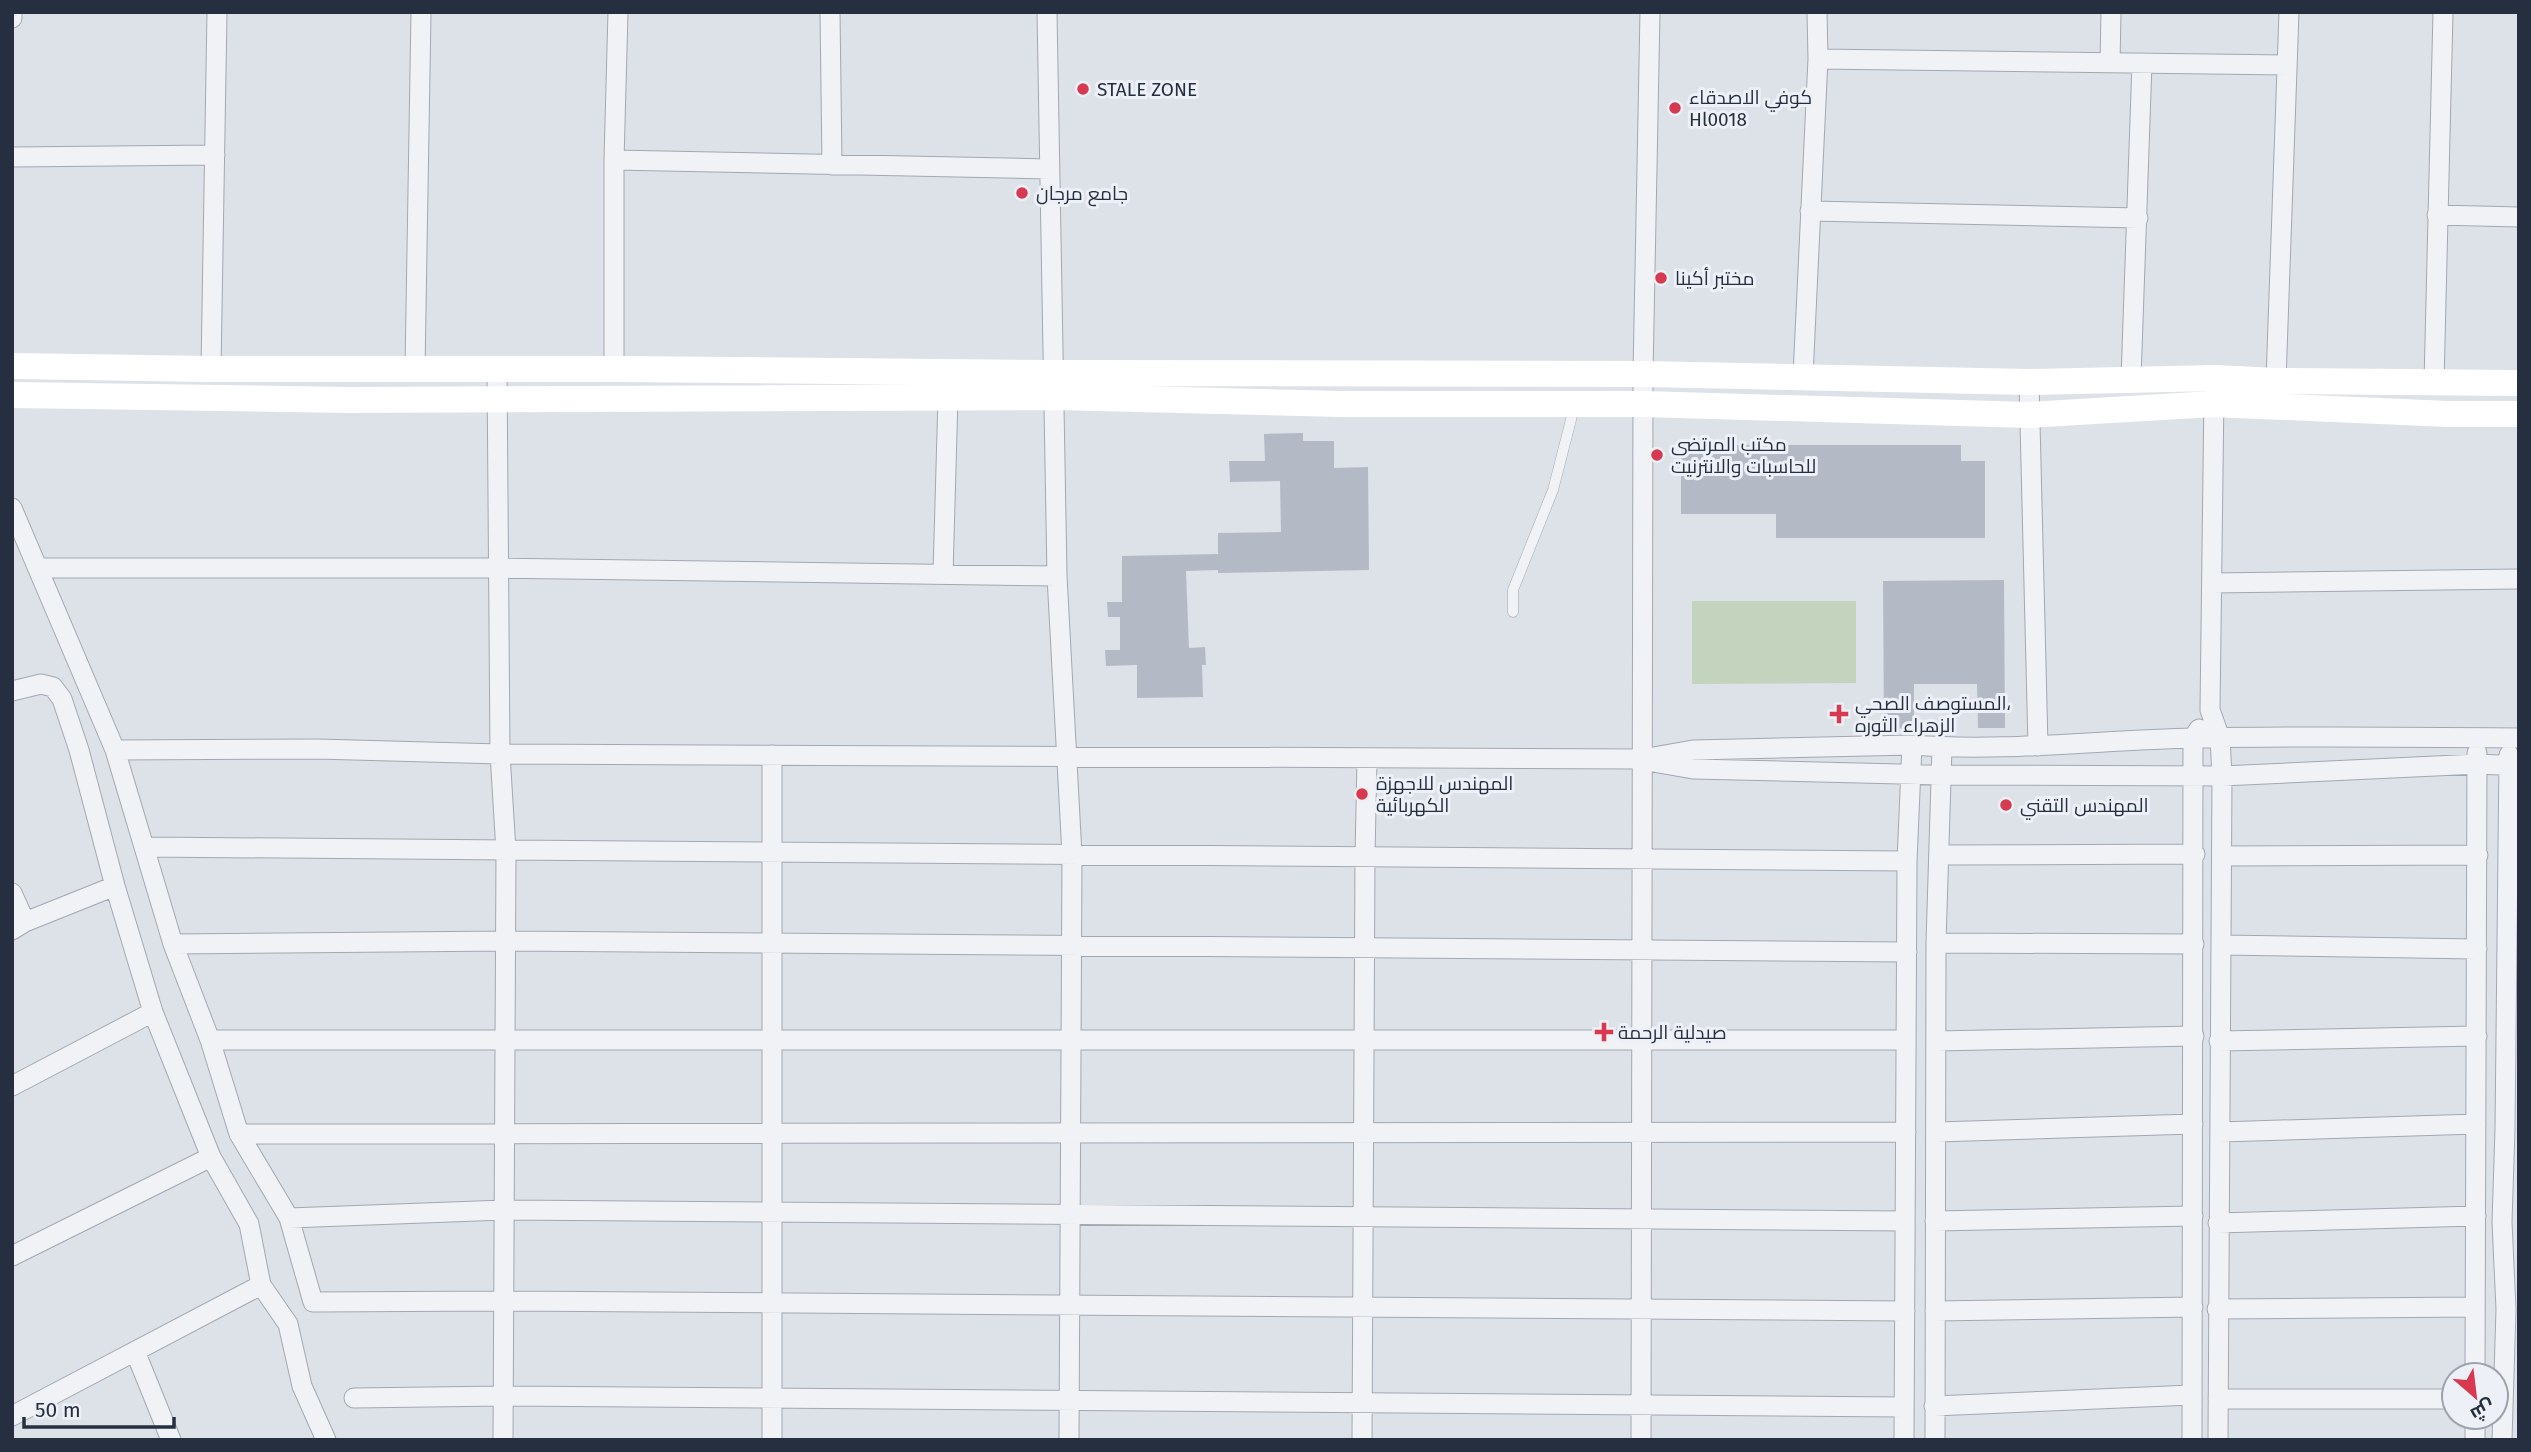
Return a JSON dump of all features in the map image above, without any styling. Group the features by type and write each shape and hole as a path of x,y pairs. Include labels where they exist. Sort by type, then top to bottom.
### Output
{"street":[{"path":"12,12 12,18"},
{"path":"211,369 216,12"},
{"path":"415,369 421,12"},
{"path":"614,369 614,160 618,12"},
{"path":"830,12 832,164"},
{"path":"1047,12 1057,576 1072,855 1069,1440"},
{"path":"1641,1440 1643,374 1650,12"},
{"path":"1803,376 1818,59 1817,12"},
{"path":"2110,12 2110,63"},
{"path":"2276,381 2289,12"},
{"path":"2434,383 2443,12"},
{"path":"1818,59 2287,65"},
{"path":"2131,379 2142,63"},
{"path":"12,157 215,155"},
{"path":"614,160 1049,169"},
{"path":"1810,211 2138,218"},
{"path":"2437,215 2519,217"},
{"path":"12,366 614,369 1054,385 1340,404 1643,404 2029,415 2276,381 2519,383"},
{"path":"496,369 500,754 506,851 503,1440"},
{"path":"12,395 349,400 948,397 1054,385 1643,374 2029,382 2131,379 2214,391 2449,414 2519,414"},
{"path":"2029,382 2038,746"},
{"path":"2214,391 2210,710 2220,738 2222,776 2218,1440"},
{"path":"943,574 948,397"},
{"path":"12,508 115,751 173,944 210,1040 239,1134 289,1218 313,1302 1905,1311"},
{"path":"39,568 497,568 1057,576"},
{"path":"2212,583 2519,579"},
{"path":"12,691 41,684 53,687 62,699 153,1012 211,1157 248,1224 261,1285 288,1324 302,1386 326,1440"},
{"path":"2192,1440 2193,738 2210,710"},
{"path":"1642,760 1693,750 1912,745 2038,746 2193,738 2513,738 2510,1399"},
{"path":"2475,1361 2476,738"},
{"path":"1904,1440 1907,861 1912,745"},
{"path":"1935,1440 1936,943 1942,747"},
{"path":"115,751 317,749 500,754 1642,760 1693,769 1941,775 2222,776 2478,764 2514,766"},
{"path":"772,755 772,1440"},
{"path":"1362,1440 1367,759"},
{"path":"145,847 1907,861"},
{"path":"1939,855 2194,854"},
{"path":"2222,856 2477,855"},
{"path":"12,893 19,926 115,886"},
{"path":"173,944 506,941 1907,952"},
{"path":"1936,943 2194,944"},
{"path":"2221,945 2477,949"},
{"path":"12,1086 153,1012"},
{"path":"1936,1041 2194,1036"},
{"path":"2219,1041 2477,1036"},
{"path":"210,1040 1905,1040"},
{"path":"1937,1132 2193,1124"},
{"path":"2220,1132 2476,1124"},
{"path":"239,1134 1906,1132"},
{"path":"12,1256 211,1157"},
{"path":"289,1218 504,1210 1905,1221"},
{"path":"1935,1221 2193,1216"},
{"path":"2218,1223 2476,1216"},
{"path":"12,1416 261,1285"},
{"path":"1935,1311 2193,1307"},
{"path":"2217,1309 2476,1307"},
{"path":"135,1351 171,1440"},
{"path":"1934,1406 2192,1395"},
{"path":"354,1398 503,1396 1904,1407"},
{"path":"2218,1399 2440,1399"}],"lane":[{"path":"1513,612 1513,590 1553,491 1576,404"}],"green space":[{"path":"1692,601 1856,601 1856,683 1692,684"}],"building":[{"path":"1303,433 1303,441 1334,441 1334,468 1368,467 1369,570 1218,573 1218,570 1186,571 1189,648 1205,647 1206,665 1202,665 1203,697 1137,698 1137,665 1106,666 1105,650 1120,650 1120,617 1108,617 1107,602 1122,602 1122,556 1218,554 1218,533 1281,532 1280,481 1230,482 1229,461 1265,461 1264,434"},
{"path":"1681,445 1961,445 1961,461 1985,461 1985,538 1776,538 1776,514 1681,514"},
{"path":"2004,580 2005,728 1978,728 1977,684 1914,684 1914,728 1884,729 1883,581"}],"place":[{"name":"STALE ZONE","path":"1083,89"},
{"name":"كوفي الاصدقاء Hl0018","path":"1675,108"},
{"name":"جامع مرجان","path":"1022,193"},
{"name":"مختبر أكينا","path":"1661,278"},
{"name":"مكتب المرتضى للحاسبات والانترنيت","path":"1657,455"},
{"name":"المستوصف الصحي، الزهراء الثوره","path":"1839,714"},
{"name":"المهندس للاجهزة الكهربائية","path":"1362,794"},
{"name":"المهندس التقني","path":"2006,805"},
{"name":"صيدلية الرحمة","path":"1604,1032"}]}
